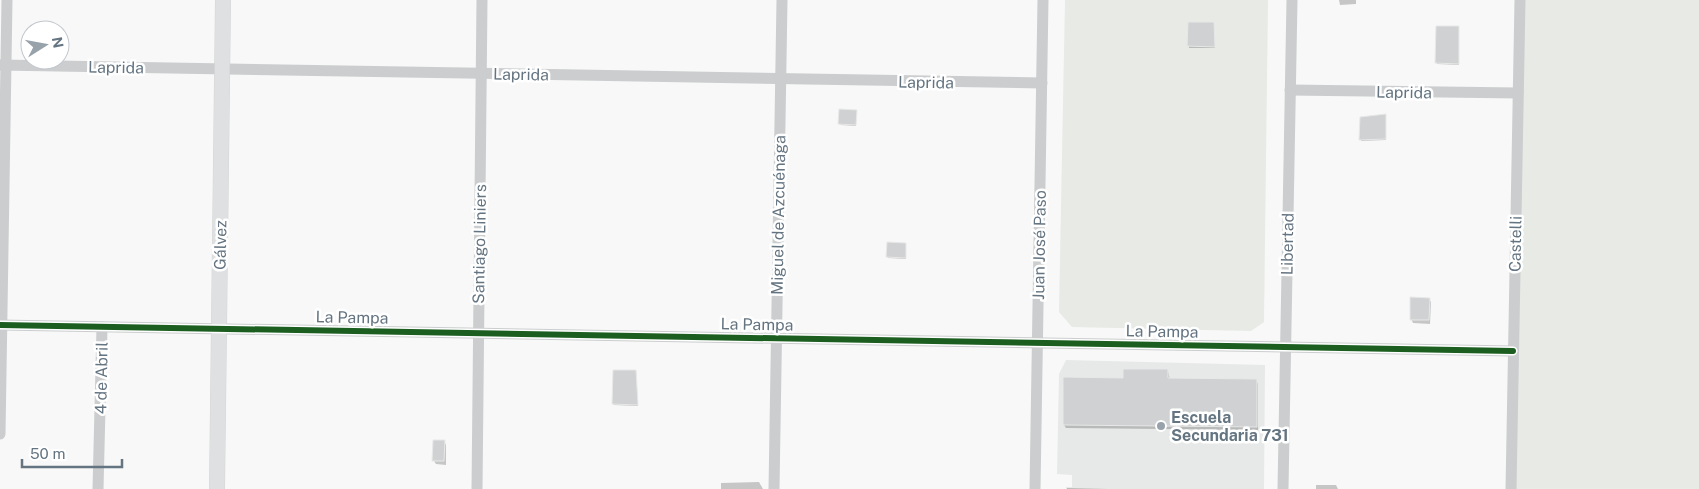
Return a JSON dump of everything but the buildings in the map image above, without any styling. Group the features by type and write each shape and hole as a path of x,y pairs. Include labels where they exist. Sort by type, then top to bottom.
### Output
{"main road":[{"name":"Gálvez","path":"216,489 223,0"}],"street":[{"path":"0,434 3,65 7,0"},
{"name":"Santiago Liniers","path":"477,489 482,0"},
{"name":"Miguel de Azcuénaga","path":"774,489 782,0"},
{"name":"Juan José Paso","path":"1034,489 1043,0"},
{"name":"Libertad","path":"1283,489 1292,0"},
{"name":"Castelli","path":"1511,489 1520,0"},
{"name":"Laprida","path":"3,65 1042,84"},
{"name":"Laprida","path":"1290,90 1518,93"},
{"name":"La Pampa","path":"1,325 1514,351"},
{"name":"4 de Abril","path":"98,489 102,327"}],"shaded area":[{"path":"1065,0 1268,0 1264,322 1251,331 1072,327 1059,312"},
{"path":"1520,0 1699,0 1699,489 1511,489"},
{"name":"Escuela Secundaria 731","path":"1066,360 1265,365 1264,489 1066,489 1066,487 1072,487 1072,475 1057,474 1059,374"}],"cycle path":[{"path":"0,325 1513,351"}],"place":[{"name":"Escuela Secundaria 731","path":"1161,426"}]}
